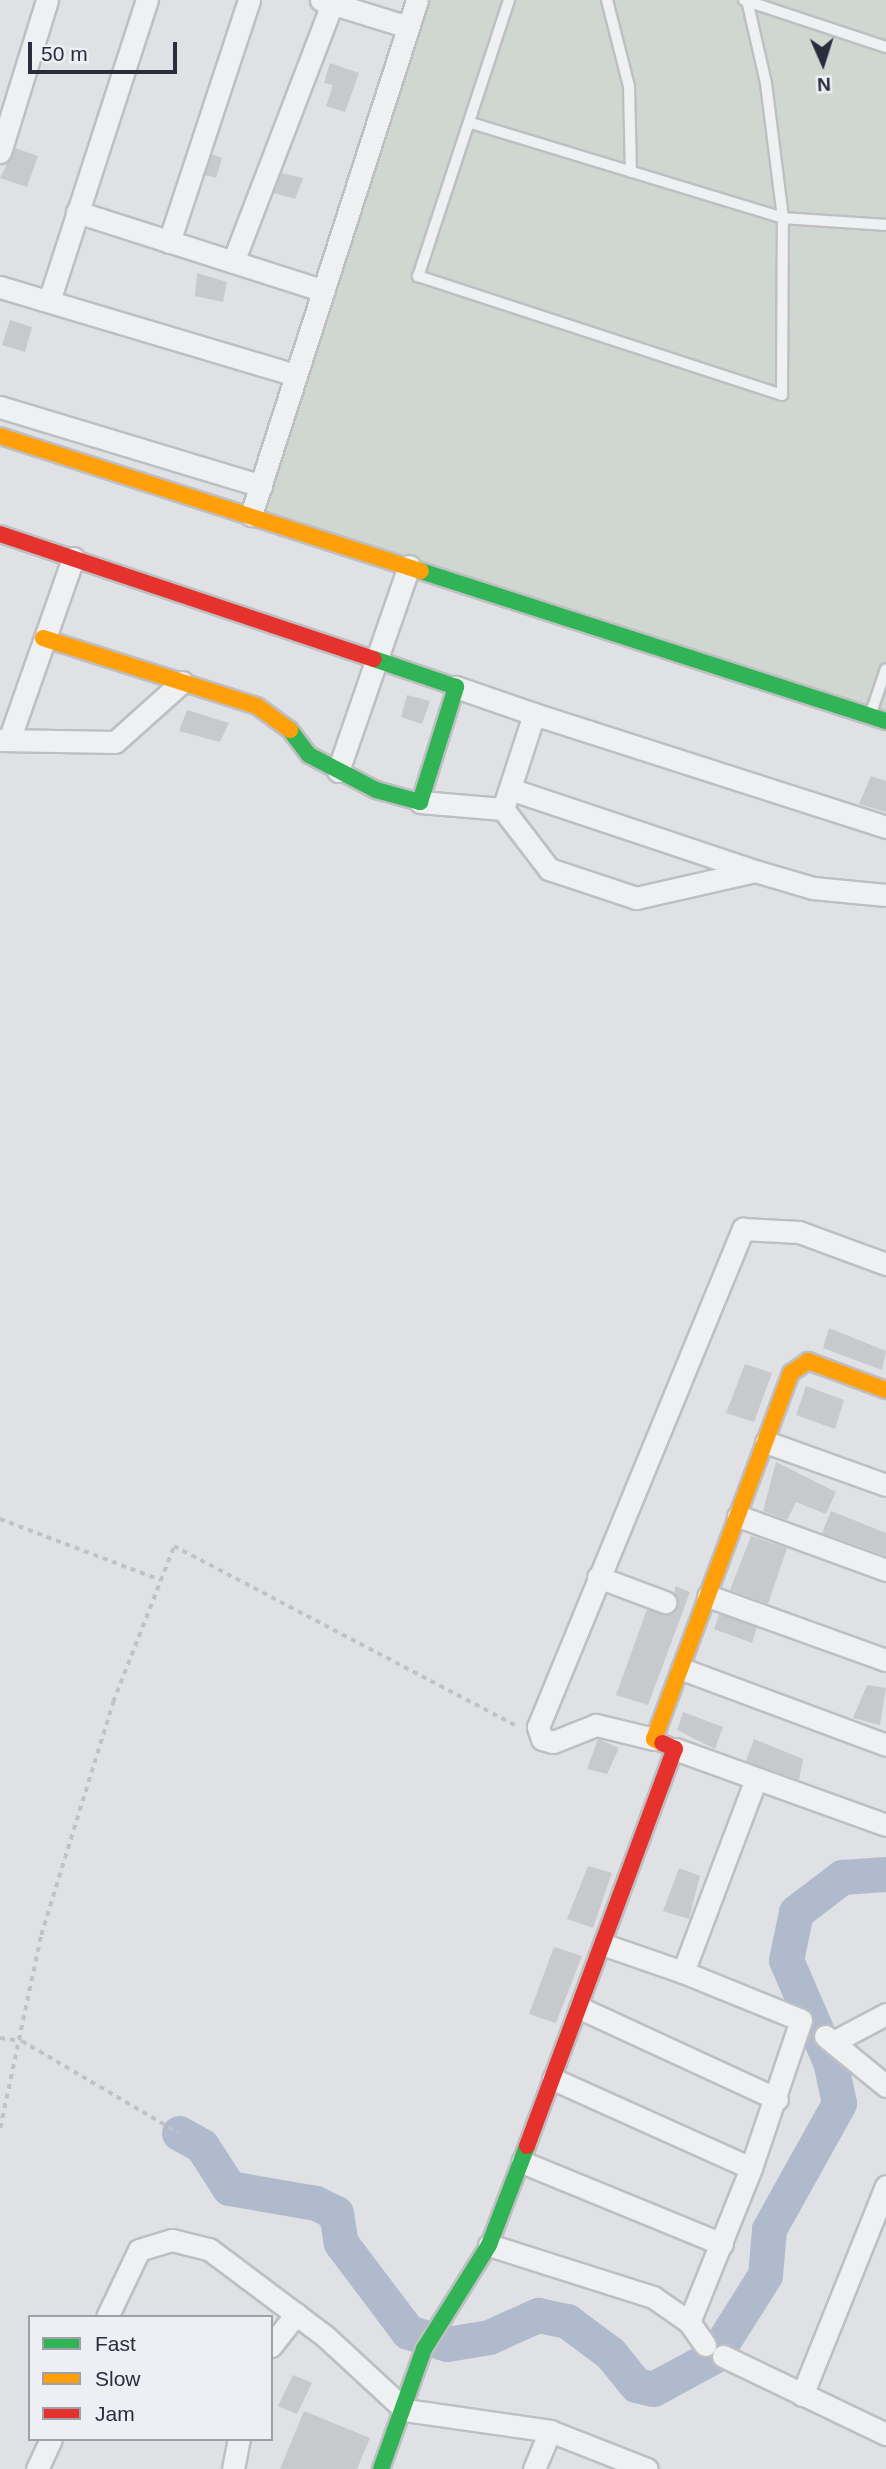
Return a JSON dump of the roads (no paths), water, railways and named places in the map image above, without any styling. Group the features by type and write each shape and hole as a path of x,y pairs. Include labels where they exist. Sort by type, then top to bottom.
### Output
{"street":[{"path":"0,152 47,0"},
{"path":"49,302 147,0"},
{"path":"169,242 249,0"},
{"path":"251,515 417,0"},
{"path":"233,261 326,2 408,27"},
{"path":"78,212 324,291"},
{"path":"0,287 296,376"},
{"path":"0,407 261,486"},
{"path":"0,436 878,719"},
{"path":"0,534 377,657 534,714 886,827"},
{"path":"73,558 5,740 115,742 181,682"},
{"path":"338,771 409,566"},
{"path":"43,638 261,708 282,720 309,755 338,771 420,802 503,809 549,869 636,898 754,871"},
{"path":"420,802 456,687"},
{"path":"503,809 534,714"},
{"path":"510,789 754,871 813,888 886,895"},
{"path":"886,1264 800,1233 743,1230 538,1727 542,1739 561,1740 609,1725 654,1739 886,1825"},
{"path":"654,1739 797,1364 808,1362 886,1390"},
{"path":"766,1442 886,1485"},
{"path":"738,1516 886,1570"},
{"path":"598,1577 665,1602"},
{"path":"708,1596 886,1660"},
{"path":"682,1669 886,1745"},
{"path":"380,2469 405,2410 424,2349 489,2245 605,1945 675,1749"},
{"path":"683,1972 756,1779"},
{"path":"605,1945 683,1972 801,2020 777,2099 689,2322"},
{"path":"580,2008 777,2099"},
{"path":"886,2014 829,2039 886,2086"},
{"path":"553,2079 751,2168"},
{"path":"522,2162 722,2244"},
{"path":"802,2395 886,2186"},
{"path":"108,2315 139,2250 172,2240 209,2249 296,2314 405,2410 550,2431 647,2469"},
{"path":"489,2245 653,2297 689,2322 705,2345"},
{"path":"273,2343 296,2314"},
{"path":"723,2356 886,2434"},
{"path":"534,2469 550,2431"},
{"path":"37,2469 50,2441"},
{"path":"233,2469 239,2441"}],"lane":[{"path":"509,0 471,123 418,276 782,395 783,218 766,83 746,0"},
{"path":"607,0 629,86 631,172"},
{"path":"746,0 886,47"},
{"path":"471,123 783,218 886,226"},
{"path":"878,719 886,669"}],"waterway":[{"path":"179,2133 202,2146 229,2188 316,2203 336,2213 341,2243 408,2332 447,2344 489,2337 538,2315 567,2321 610,2353 636,2385 653,2389 714,2356 765,2275 769,2229 839,2103 831,2064 786,1960 796,1912 842,1877 886,1874"}]}
